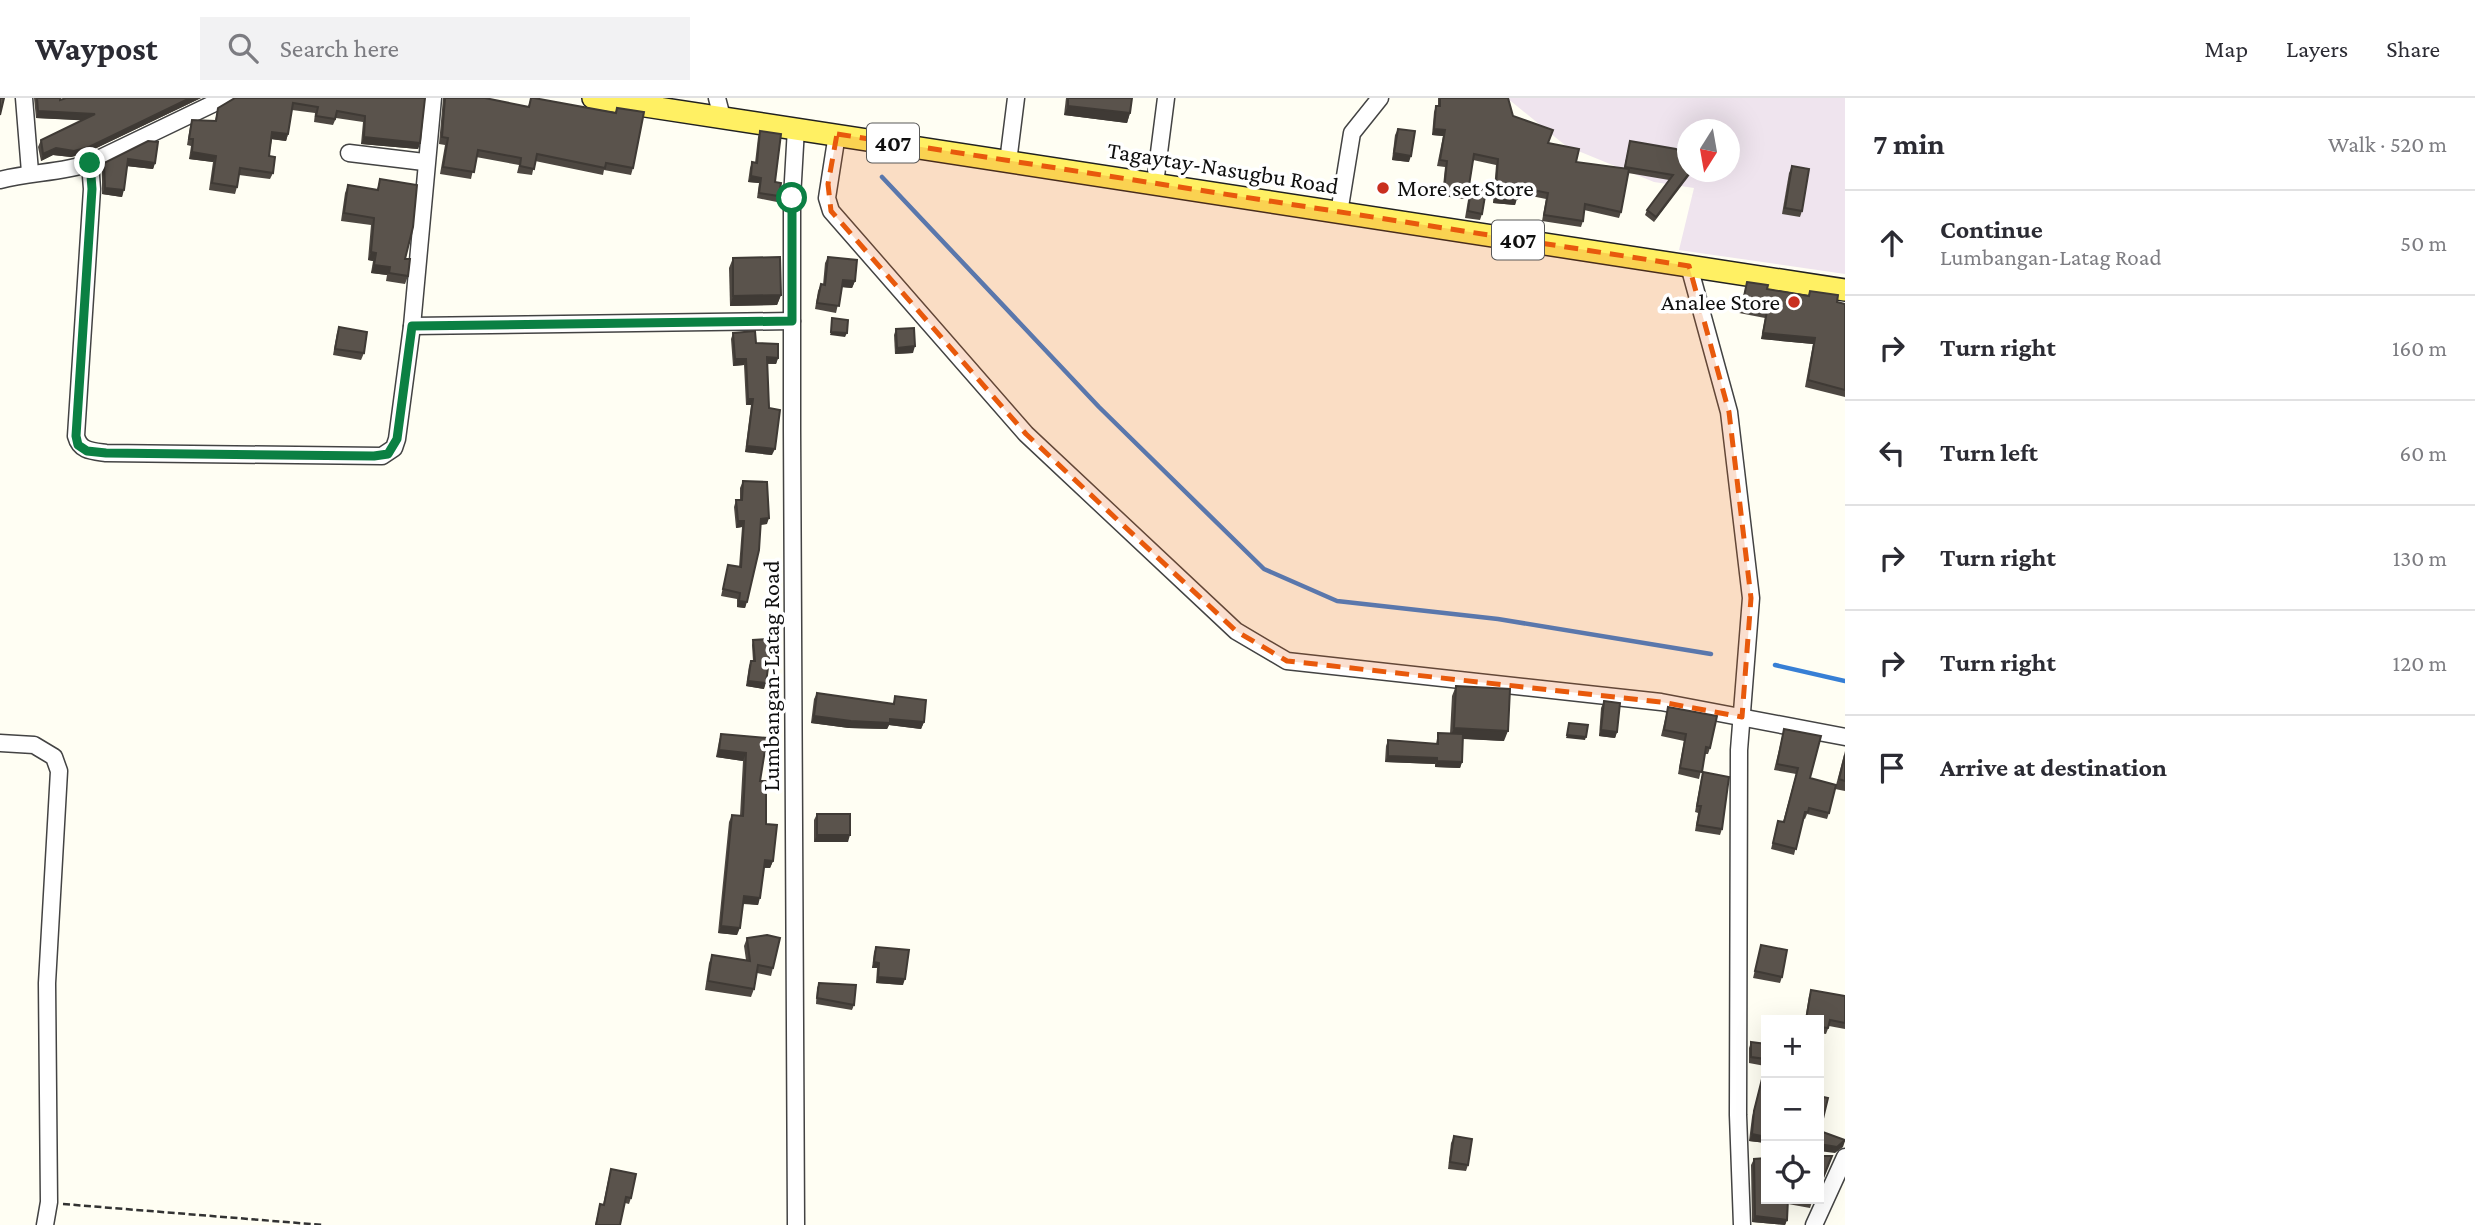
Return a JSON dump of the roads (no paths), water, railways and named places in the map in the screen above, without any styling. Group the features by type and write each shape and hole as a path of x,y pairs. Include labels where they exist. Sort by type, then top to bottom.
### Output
{"main road":[{"name":"Tagaytay-Nasugbu Road","path":"593,98 719,107 796,128 1845,290"}],"street":[{"path":"24,98 30,172"},
{"path":"0,180 30,172 75,168 90,163 225,98"},
{"path":"90,163 92,189 76,436 78,445 87,451 374,456 388,454 397,439 412,326 433,98"},
{"path":"1008,162 1016,98"},
{"path":"1155,184 1166,98"},
{"path":"1339,213 1352,133 1380,98"},
{"name":"Lumbangan-Latag Road","path":"796,128 792,198 796,1225"},
{"path":"837,134 827,191 831,211 1026,434 1236,631 1287,661 1661,702 1845,737"},
{"path":"349,153 425,162"},
{"path":"1689,266 1731,425 1751,598 1742,717 1738,860 1738,1115 1742,1225"},
{"path":"412,326 792,321"},
{"path":"0,743 34,745 54,757 59,771 47,983 49,1202 45,1225"},
{"path":"1814,1225 1845,1157"}],"waterway":[{"path":"882,177 1099,407 1264,569 1337,601 1498,619 1711,654"},
{"path":"1775,665 1845,681"}],"place":[{"name":"More set Store","path":"1383,188"},
{"name":"Analee Store","path":"1794,302"}]}
